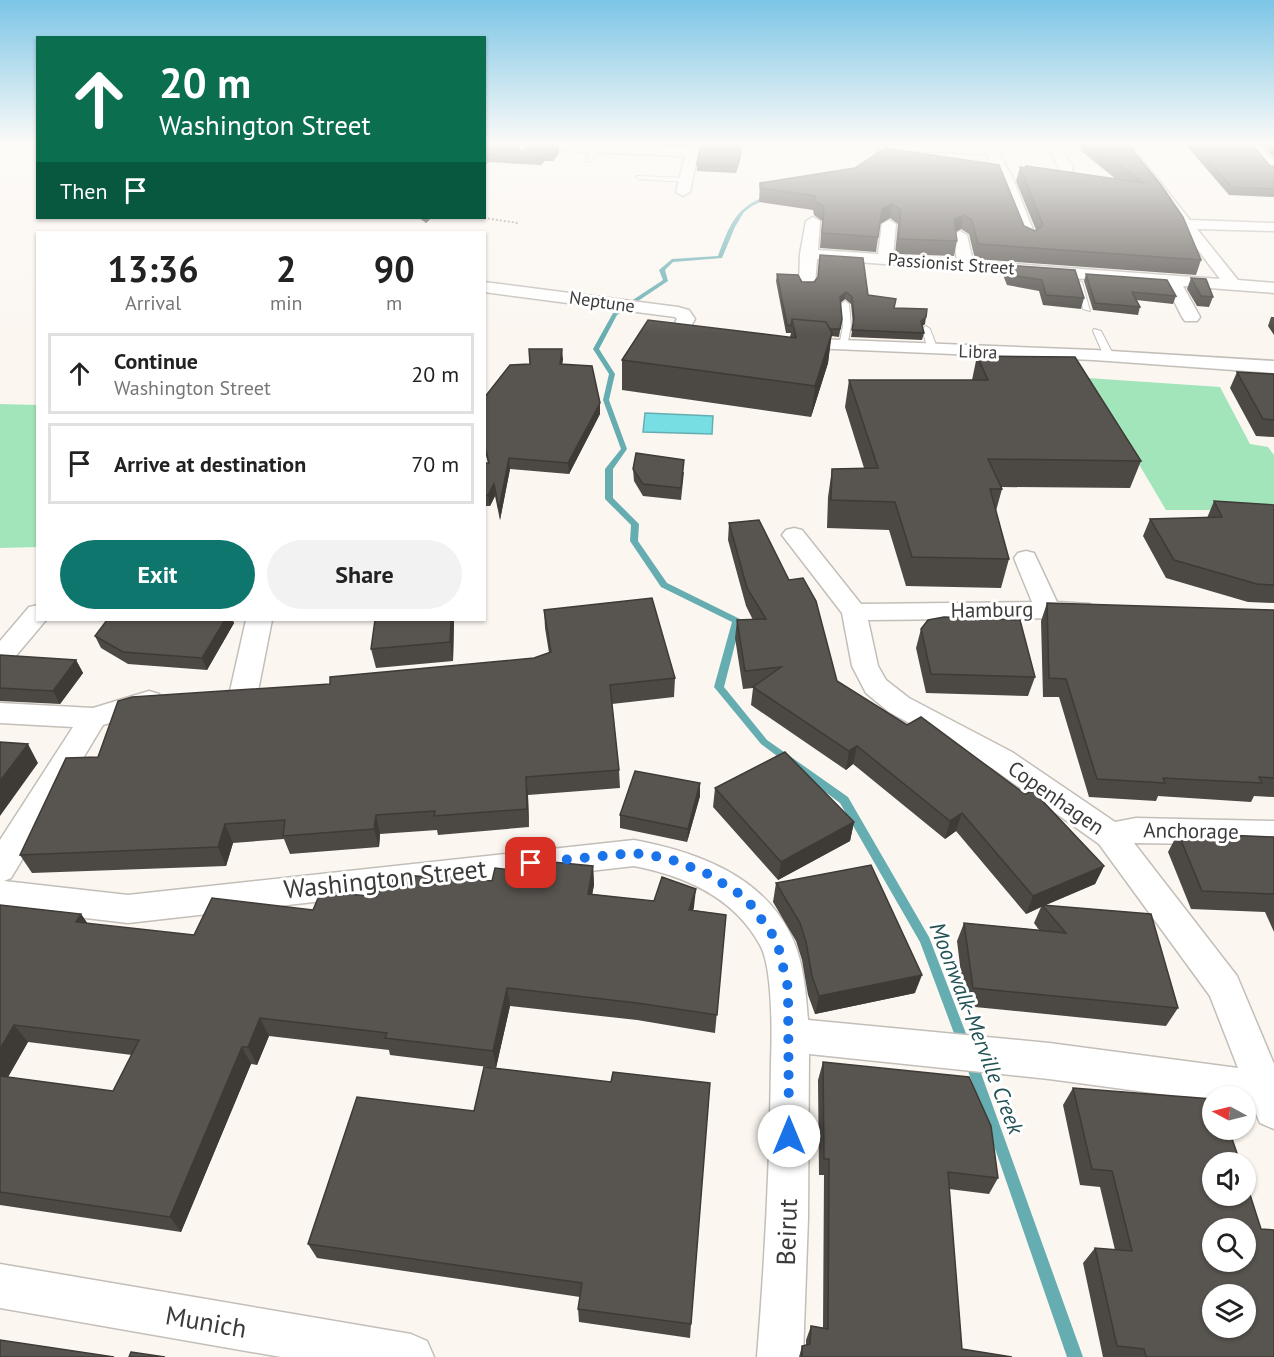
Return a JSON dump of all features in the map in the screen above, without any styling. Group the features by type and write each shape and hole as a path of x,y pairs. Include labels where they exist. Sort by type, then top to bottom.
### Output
{"street":[{"path":"1017,207 1030,240"},
{"path":"1173,207 1233,285"},
{"path":"807,284 808,254 813,221"},
{"path":"885,259 889,224"},
{"path":"1186,224 1274,227"},
{"path":"960,235 966,265"},
{"name":"Passionist Street","path":"808,254 1233,285 1267,293"},
{"path":"1172,281 1191,317"},
{"name":"Neptune","path":"486,287 683,314 686,319 682,330"},
{"path":"672,346 682,330 703,333"},
{"name":"Libra","path":"781,342 1110,356 1274,367"},
{"path":"1274,349 1274,354"},
{"name":"Copenhagen","path":"794,535 854,612 865,666 876,686 899,705 1002,760 1110,835 1224,987 1270,1100"},
{"path":"1026,558 1047,609"},
{"name":"Hamburg","path":"854,612 1107,610"},
{"path":"0,658 36,615"},
{"path":"244,692 259,621"},
{"path":"0,713 93,718 149,701 173,699"},
{"path":"0,869 93,718"},
{"name":"Anchorage","path":"1110,835 1136,830 1274,833"},
{"name":"Washington Street","path":"0,894 128,909 623,854 634,853 667,858 706,873 746,898 777,941 788,988 790,1035"},
{"path":"790,1035 1049,1061 1270,1100"},
{"name":"Beirut","path":"780,1357 787,1249 790,1035"},
{"name":"Munich","path":"0,1286 411,1357"}],"lane":[{"path":"1075,273 1087,309"},
{"path":"843,346 847,326 845,304"},
{"path":"926,329 933,350"},
{"path":"1097,331 1110,356"}],"path":[{"path":"486,218 518,223"}],"green space":[{"path":"1088,378 1220,387 1250,444 1268,447 1274,455 1274,510 1166,510"},
{"path":"0,404 36,405 36,547 0,548"}],"water":[{"path":"645,413 713,416 712,434 643,432"}],"building":[{"path":"824,207 885,207 882,209 878,237 822,233"},
{"path":"897,207 1016,207 1024,226 1035,231 1043,225 1036,207 1176,207 1183,217 1201,260 978,244 972,220 964,215 954,219 957,241 898,239 901,210"},
{"path":"820,255 863,258 868,295 896,299 894,308 927,309 926,317 921,321 924,333 852,330 854,318 852,297 846,292 840,297 842,319 840,329 830,329 826,322 792,319 791,326 787,325 777,274 798,275 802,282 814,282 818,277"},
{"path":"1005,265 1075,270 1084,298 1046,295 1042,280 1009,275"},
{"path":"1086,274 1167,280 1176,296 1132,292 1140,307 1095,303"},
{"path":"1191,278 1206,279 1213,297 1201,296"},
{"path":"792,319 826,322 832,333 815,386 622,360 648,320 796,338"},
{"path":"529,349 562,349 560,364 592,366 600,403 568,463 509,458 499,509 494,484 486,495 486,463 489,463 486,451 486,395 510,365 530,364"},
{"path":"977,356 1075,357 1141,461 988,459 1002,489 990,489 1009,559 912,557 895,502 831,500 832,469 878,468 849,380 988,380"},
{"path":"1237,372 1274,374 1274,420 1263,419"},
{"path":"636,453 684,460 681,488 643,484 633,469"},
{"path":"1214,501 1274,505 1274,585 1257,584 1174,560 1150,519 1222,517"},
{"path":"759,520 789,580 803,578 816,601 837,681 907,725 921,717 1025,794 1033,791 1104,866 1033,896 962,813 950,821 857,746 849,751 753,687 781,667 745,671 737,620 766,619 747,588 729,523"},
{"path":"652,598 675,678 610,685 619,770 526,777 527,809 434,816 435,811 376,815 374,829 283,836 285,820 225,824 218,847 20,855 66,758 98,757 118,701 132,697 330,684 330,677 534,658 551,652 544,610"},
{"path":"1047,603 1274,610 1274,778 1259,777 1262,783 1163,778 1165,783 1097,779 1066,679 1049,678"},
{"path":"944,617 1020,620 1035,677 931,674 921,629 928,620"},
{"path":"106,621 224,621 202,658 123,652 95,636"},
{"path":"375,621 451,621 450,642 371,649"},
{"path":"0,655 76,660 53,691 0,688"},
{"path":"0,742 28,744 0,781"},
{"path":"785,752 854,822 781,862 715,788"},
{"path":"635,771 700,783 688,829 620,815"},
{"path":"1178,833 1274,837 1274,894 1202,891"},
{"path":"542,861 593,866 588,894 654,901 662,877 696,889 689,910 726,915 717,1015 507,988 493,1051 385,1038 387,1033 260,1018 248,1047 242,1047 170,1217 0,1192 0,1076 113,1091 139,1040 14,1025 0,1049 0,905 81,914 76,922 194,935 212,898 313,910 321,891 377,897 384,877 407,875 437,878 437,875 492,881 495,868 539,873"},
{"path":"871,865 922,975 819,996 800,923 776,883"},
{"path":"1042,905 1151,914 1178,1008 973,988 964,923 1066,933"},
{"path":"823,1062 969,1077 991,1126 998,1178 948,1172 962,1349 1012,1357 802,1357 802,1346 810,1344 811,1326 828,1329 829,1159 824,1159"},
{"path":"484,1067 611,1082 613,1072 710,1083 691,1324 578,1309 582,1283 308,1244 357,1097 474,1111"},
{"path":"1073,1088 1202,1098 1202,1140 1232,1140 1237,1152 1202,1152 1202,1206 1254,1206 1261,1229 1274,1230 1274,1357 1146,1357 1144,1349 1117,1346 1095,1248 1132,1251 1112,1171 1092,1169"},
{"path":"0,1340 114,1357 0,1357"},
{"path":"131,1352 165,1357 129,1357"}],"waterway":[{"name":"Moonwalk-Merville Creek","path":"747,207 732,227 720,257 672,261 662,270 666,280 615,314 596,349 612,374 606,400 624,449 609,469 609,499 635,524 634,541 664,585 737,621 719,687 764,742 844,800 925,940 964,1044"},
{"name":"Moonwalk-Merville Creek","path":"971,1062 1075,1357"}],"route":[{"path":"531,863 634,853 667,858 706,873 746,898 777,941 788,988 789,1136"}]}
